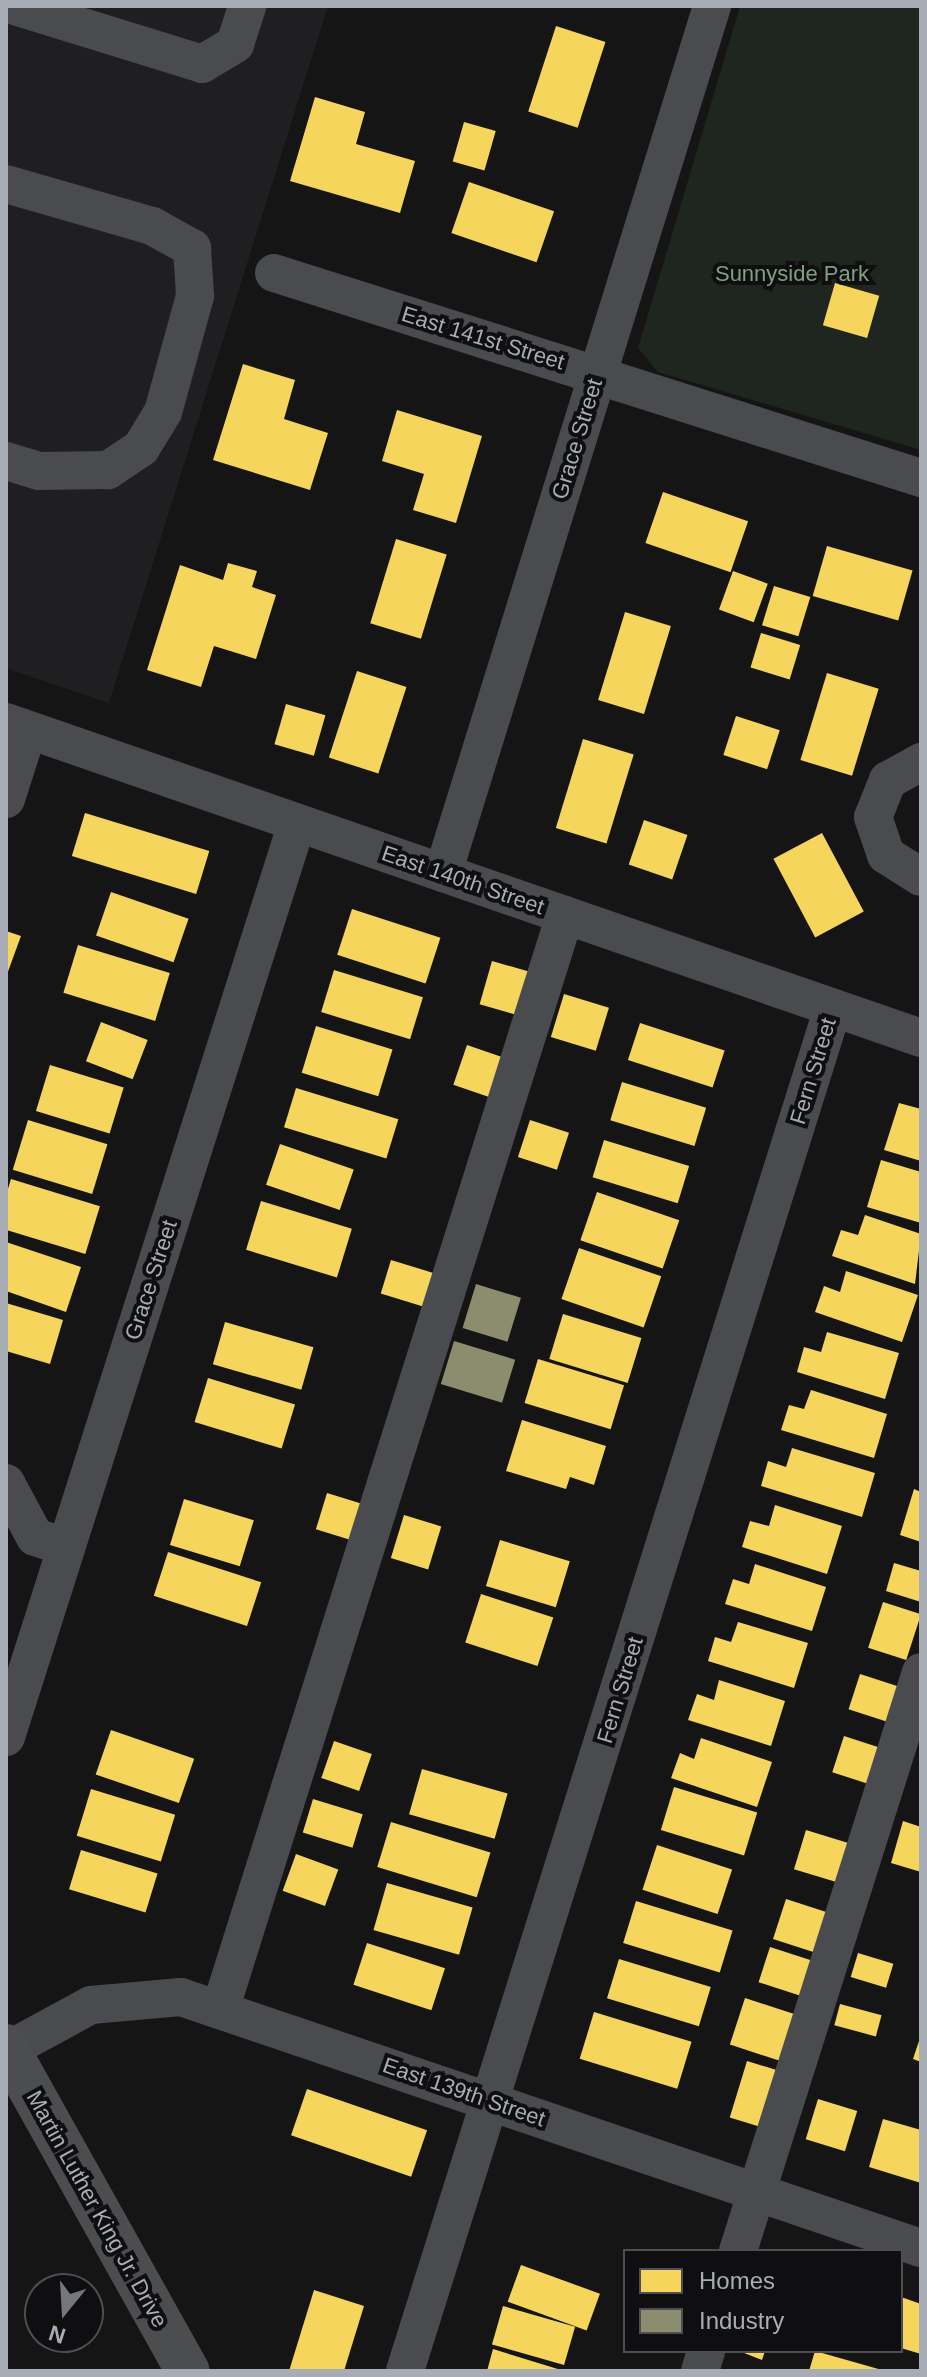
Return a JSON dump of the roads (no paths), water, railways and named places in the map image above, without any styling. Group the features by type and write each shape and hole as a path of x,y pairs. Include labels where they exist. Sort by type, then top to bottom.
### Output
{"main road":[{"name":"Martin Luther King Jr. Drive","path":"7,2048 188,2371"}],"street":[{"path":"15,6 202,64 235,44 247,6"},
{"name":"Grace Street","path":"443,873 712,6"},
{"path":"6,184 152,226 192,248 195,296 163,412 141,448 108,470 39,471 6,461"},
{"name":"East 141st Street","path":"274,273 921,478"},
{"path":"6,799 17,726"},
{"name":"East 140th Street","path":"17,726 921,1038"},
{"path":"921,762 888,780 873,817 886,855 921,877"},
{"name":"Grace Street","path":"6,1737 297,823"},
{"path":"220,2010 565,915"},
{"name":"Fern Street","path":"405,2371 833,1008"},
{"path":"6,1483 35,1537 66,1547"},
{"path":"739,2249 921,1672"},
{"name":"East 139th Street","path":"7,2048 91,2005 181,1997 921,2248"}],"park label":[{"name":"Sunnyside Park","path":"792,274"}]}
